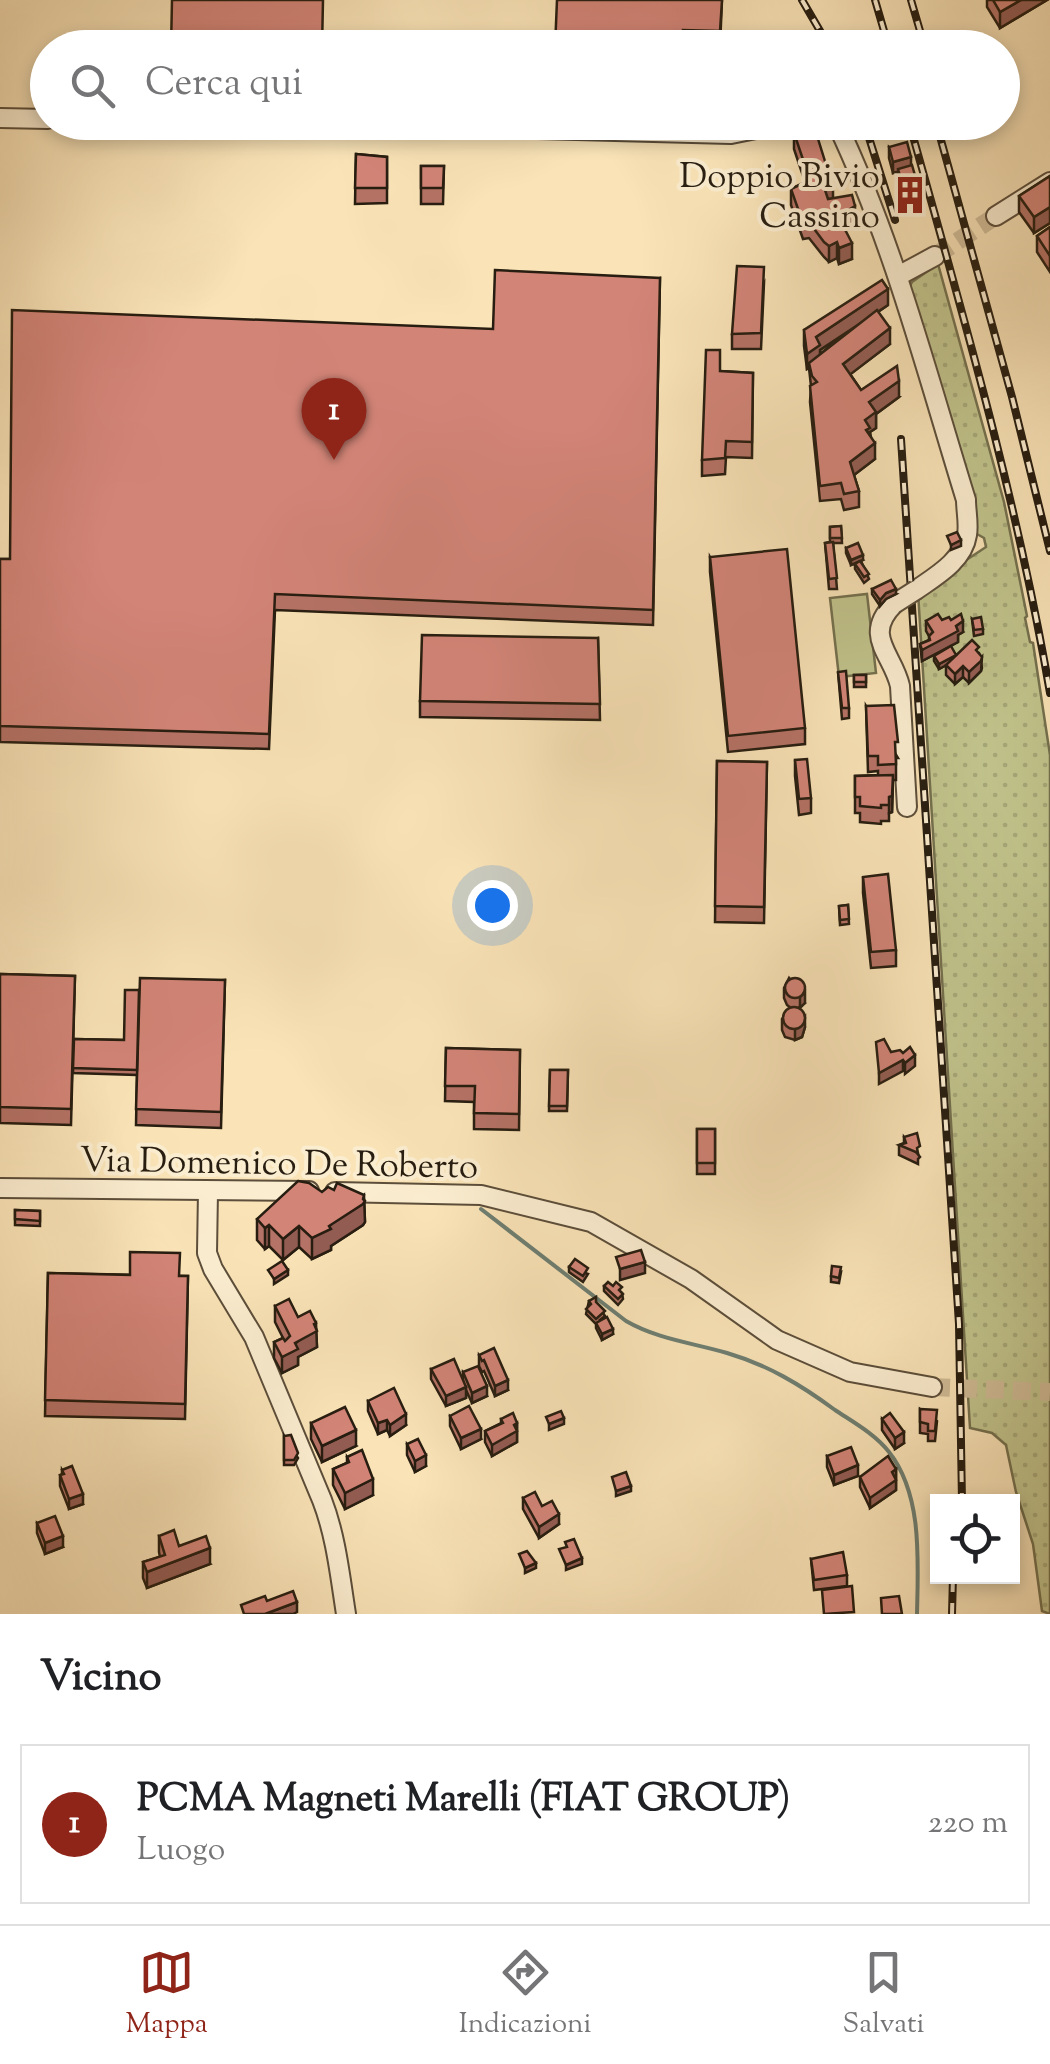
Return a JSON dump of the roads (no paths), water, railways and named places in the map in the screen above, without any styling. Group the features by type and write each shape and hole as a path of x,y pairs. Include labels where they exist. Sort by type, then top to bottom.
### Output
{"street":[{"path":"0,118 30,119"},
{"path":"844,140 898,276 966,500 968,534 962,549 946,570 894,604 880,634 900,686 908,807"},
{"path":"996,216 1050,182"},
{"path":"898,276 935,256"},
{"name":"Via Domenico De Roberto","path":"0,1188 481,1196 590,1222 690,1279 777,1340 850,1372 932,1387"},
{"path":"208,1191 207,1253 254,1337 322,1500 346,1614"}],"waterway":[{"path":"481,1209 626,1321 770,1370 810,1392 877,1440 900,1469 913,1508 918,1551 917,1614"}],"tunnel":[{"path":"935,256 996,216"},
{"path":"932,1387 1050,1392"}],"railway":[{"path":"802,0 820,30"},
{"path":"875,0 884,30"},
{"path":"911,0 920,30"},
{"path":"870,140 895,220"},
{"path":"914,140 1005,477 1050,693"},
{"path":"941,140 1050,551"},
{"path":"901,439 959,1324 962,1494"},
{"path":"952,1614 953,1584"}],"place":[{"name":"Doppio Bivio Cassino","path":"910,195"},
{"name":"PCMA Magneti Marelli (FIAT GROUP)","path":"334,460"}]}
